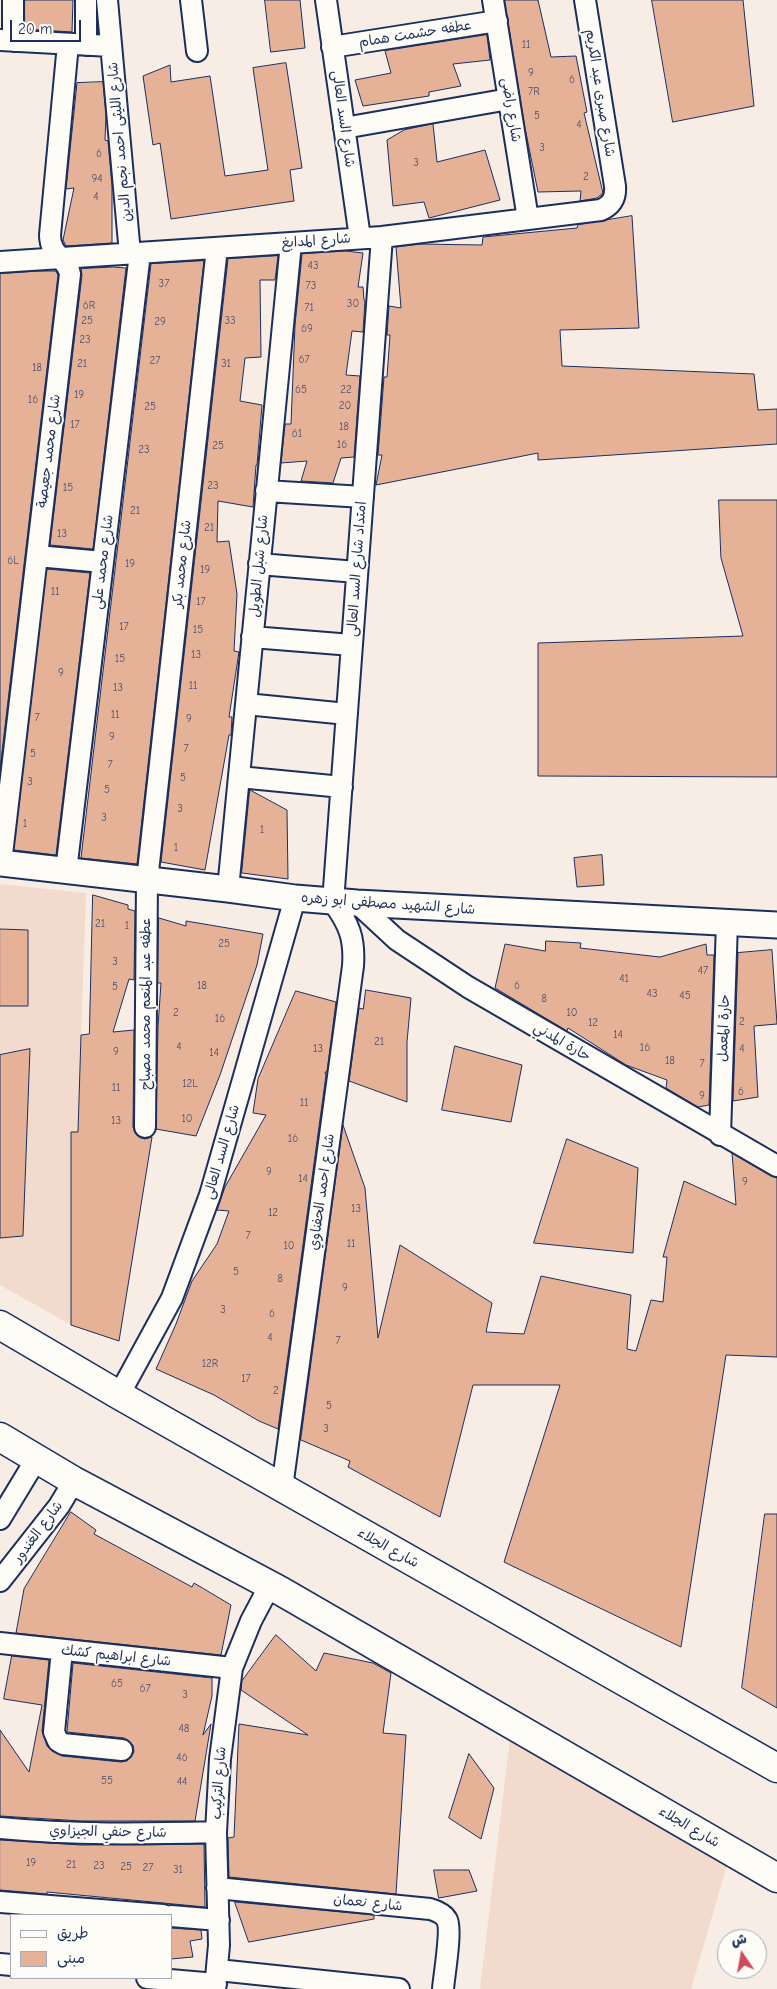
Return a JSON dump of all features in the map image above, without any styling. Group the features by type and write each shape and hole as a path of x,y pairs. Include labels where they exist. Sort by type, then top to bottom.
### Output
{"main road":[{"name":"شارع الجلاء","path":"0,1325 282,1488 777,1768"},
{"name":"شارع الجلاء","path":"0,1437 74,1481 270,1585 777,1878"}],"street":[{"path":"13,0 7,41 111,46"},
{"name":"شارع محمد جعيصة","path":"0,863 70,274 67,266 52,248 50,234 77,44 86,0"},
{"name":"شارع الليثى احمد نجم الدين","path":"107,0 135,254"},
{"path":"190,0 197,51"},
{"name":"شارع السد العالى","path":"326,0 360,238"},
{"name":"شارع راضى","path":"493,0 528,219"},
{"name":"شارع صبرى عبد الكريم","path":"585,0 615,186"},
{"name":"عطفه حشمت همام","path":"332,47 496,21"},
{"path":"344,128 509,99"},
{"name":"شارع المدابغ","path":"0,262 382,237 601,210 611,204 614,198 615,186"},
{"name":"امتداد شارع السد العالى","path":"345,903 342,787 382,237"},
{"name":"شارع شبل الطويل","path":"228,889 291,243"},
{"name":"شارع محمد بكر","path":"147,881 217,248"},
{"name":"شارع محمد على","path":"66,871 135,254"},
{"path":"266,491 362,498"},
{"path":"37,556 102,562"},
{"path":"259,564 357,572"},
{"path":"252,637 352,645"},
{"path":"246,704 347,714"},
{"path":"239,777 342,787"},
{"name":"شارع الشهيد مصطفى ابو زهره","path":"0,863 345,903 777,925"},
{"name":"عطفه عبد المنعم محمد مصباح","path":"146,1127 147,881"},
{"name":"شارع السد العالى","path":"119,1395 172,1298 210,1195 294,898"},
{"name":"حارة المدني","path":"345,903 468,987 720,1135 777,1166"},
{"name":"شارع احمد الحفناوي","path":"282,1488 353,966 354,948 345,903"},
{"name":"حارة المعمل","path":"720,1135 727,922"},
{"path":"0,1518 37,1458"},
{"name":"شارع الغندور","path":"0,1581 59,1506 74,1481"},
{"name":"شارع التركيب","path":"216,1981 219,1920 216,1832 220,1759 232,1668 270,1585"},
{"name":"شارع ابراهيم كشك","path":"0,1643 232,1668"},
{"path":"62,1650 55,1737 63,1744 122,1750"},
{"name":"شارع حنفي الجيزاوي","path":"0,1828 130,1834 216,1832"},
{"name":"شارع نعمان","path":"217,1888 430,1909 440,1912 447,1920 448,1930 443,1989"},
{"path":"0,1902 150,1914"},
{"path":"172,1916 219,1920"},
{"path":"170,1979 399,1989"}],"shaded area":[{"path":"0,884 86,893 71,1325 0,1285"},
{"path":"512,1721 732,1848 691,1989 480,1989"}],"building":[{"path":"25,0 73,0 72,32 25,29"},
{"path":"265,0 300,0 305,48 271,52"},
{"path":"505,0 538,0 551,57 576,56 587,112 584,113 603,193 597,198 580,201 581,191 538,192 525,128"},
{"path":"652,0 743,0 754,106 673,122"},
{"path":"487,35 490,60 453,64 461,86 429,92 429,96 363,106 355,80 391,73 385,51"},
{"path":"286,63 302,168 290,170 294,201 171,219 160,143 153,145 143,76 170,65 171,82 210,76 225,176 268,170 253,68"},
{"path":"103,82 106,115 105,140 108,141 112,186 112,243 66,246 63,240 74,188 66,189 77,83"},
{"path":"433,124 437,162 485,150 500,200 429,218 424,202 393,206 387,140 404,130"},
{"path":"632,216 639,328 560,330 562,366 754,374 758,410 777,409 777,444 538,460 538,453 376,485 382,455 378,455 384,377 387,377 390,335 387,335 389,306 401,308 396,247 420,244 482,245 483,237 577,228 578,225"},
{"path":"346,251 363,253 358,287 363,287 365,301 363,332 352,331 346,375 360,376 354,457 341,458 333,483 301,481 307,461 281,463 285,424 291,424 295,325 302,254"},
{"path":"278,256 275,280 260,280 261,357 245,358 240,401 262,405 253,507 218,501 217,542 229,541 237,594 234,651 239,652 229,717 232,717 231,735 229,735 205,870 161,862 228,259"},
{"path":"204,261 137,864 81,858 151,264"},
{"path":"126,268 93,549 50,545 82,275 81,269"},
{"path":"56,271 58,275 0,769 0,274"},
{"path":"719,500 777,500 777,777 538,776 538,643 743,636 721,558"},
{"path":"47,569 90,573 56,855 14,850"},
{"path":"250,790 287,810 288,879 242,873"},
{"path":"602,855 604,885 577,887 574,858"},
{"path":"93,895 128,905 128,909 135,911 134,980 129,979 113,1032 134,1030 133,1127 139,1137 145,1139 152,1137 119,1341 71,1325 71,1132 78,1132 81,1035 89,1034"},
{"path":"159,918 186,926 186,921 263,934 257,965 220,1075 196,1136 156,1129 161,983 158,983"},
{"path":"0,929 28,930 28,1006 0,1006"},
{"path":"546,941 581,943 580,948 660,957 706,944 707,955 714,955 709,1105 698,1107 666,1088 667,1080 626,1065 568,1028 567,1031 495,988 505,944 545,951"},
{"path":"772,950 777,1024 754,1026 758,1097 733,1101 738,953"},
{"path":"366,990 411,998 407,1042 407,1102 349,1081 359,1008 363,1009"},
{"path":"296,991 336,1002 278,1429 259,1421 214,1395 156,1369 192,1281 217,1244 229,1211 217,1210 225,1187 266,1115 253,1113 258,1079"},
{"path":"455,1046 522,1065 511,1122 442,1110"},
{"path":"30,1049 23,1236 0,1238 0,1055"},
{"path":"343,1125 365,1188 378,1338 400,1245 492,1303 486,1332 524,1334 541,1276 631,1295 627,1349 636,1351 651,1300 663,1302 667,1257 663,1257 684,1181 736,1205 732,1153 777,1178 777,1357 726,1355 681,1647 504,1562 560,1385 473,1385 440,1517 348,1467 350,1461 301,1440"},
{"path":"567,1139 638,1168 633,1253 534,1243"},
{"path":"71,1512 96,1530 94,1534 192,1587 194,1583 231,1605 221,1655 16,1633 24,1589"},
{"path":"765,1514 777,1514 777,1708 742,1688"},
{"path":"276,1635 316,1671 324,1653 373,1663 391,1673 383,1733 406,1735 396,1894 229,1877 228,1838 234,1837 239,1724 308,1735 241,1690 242,1681"},
{"path":"12,1656 49,1660 42,1731 47,1746 62,1756 121,1762 127,1761 134,1752 133,1745 124,1738 67,1732 73,1663 212,1678 212,1696 203,1735 211,1724 195,1821 81,1821 0,1816 0,1730 29,1772 42,1705 4,1699"},
{"path":"469,1754 494,1788 481,1839 449,1818"},
{"path":"0,1840 81,1845 204,1844 205,1907 47,1892 47,1894 0,1890"},
{"path":"434,1870 469,1870 477,1891 439,1898"},
{"path":"235,1902 374,1915 374,1919 249,1942"},
{"path":"172,1928 201,1930 202,1939 190,1941 193,1957 172,1959"}]}
